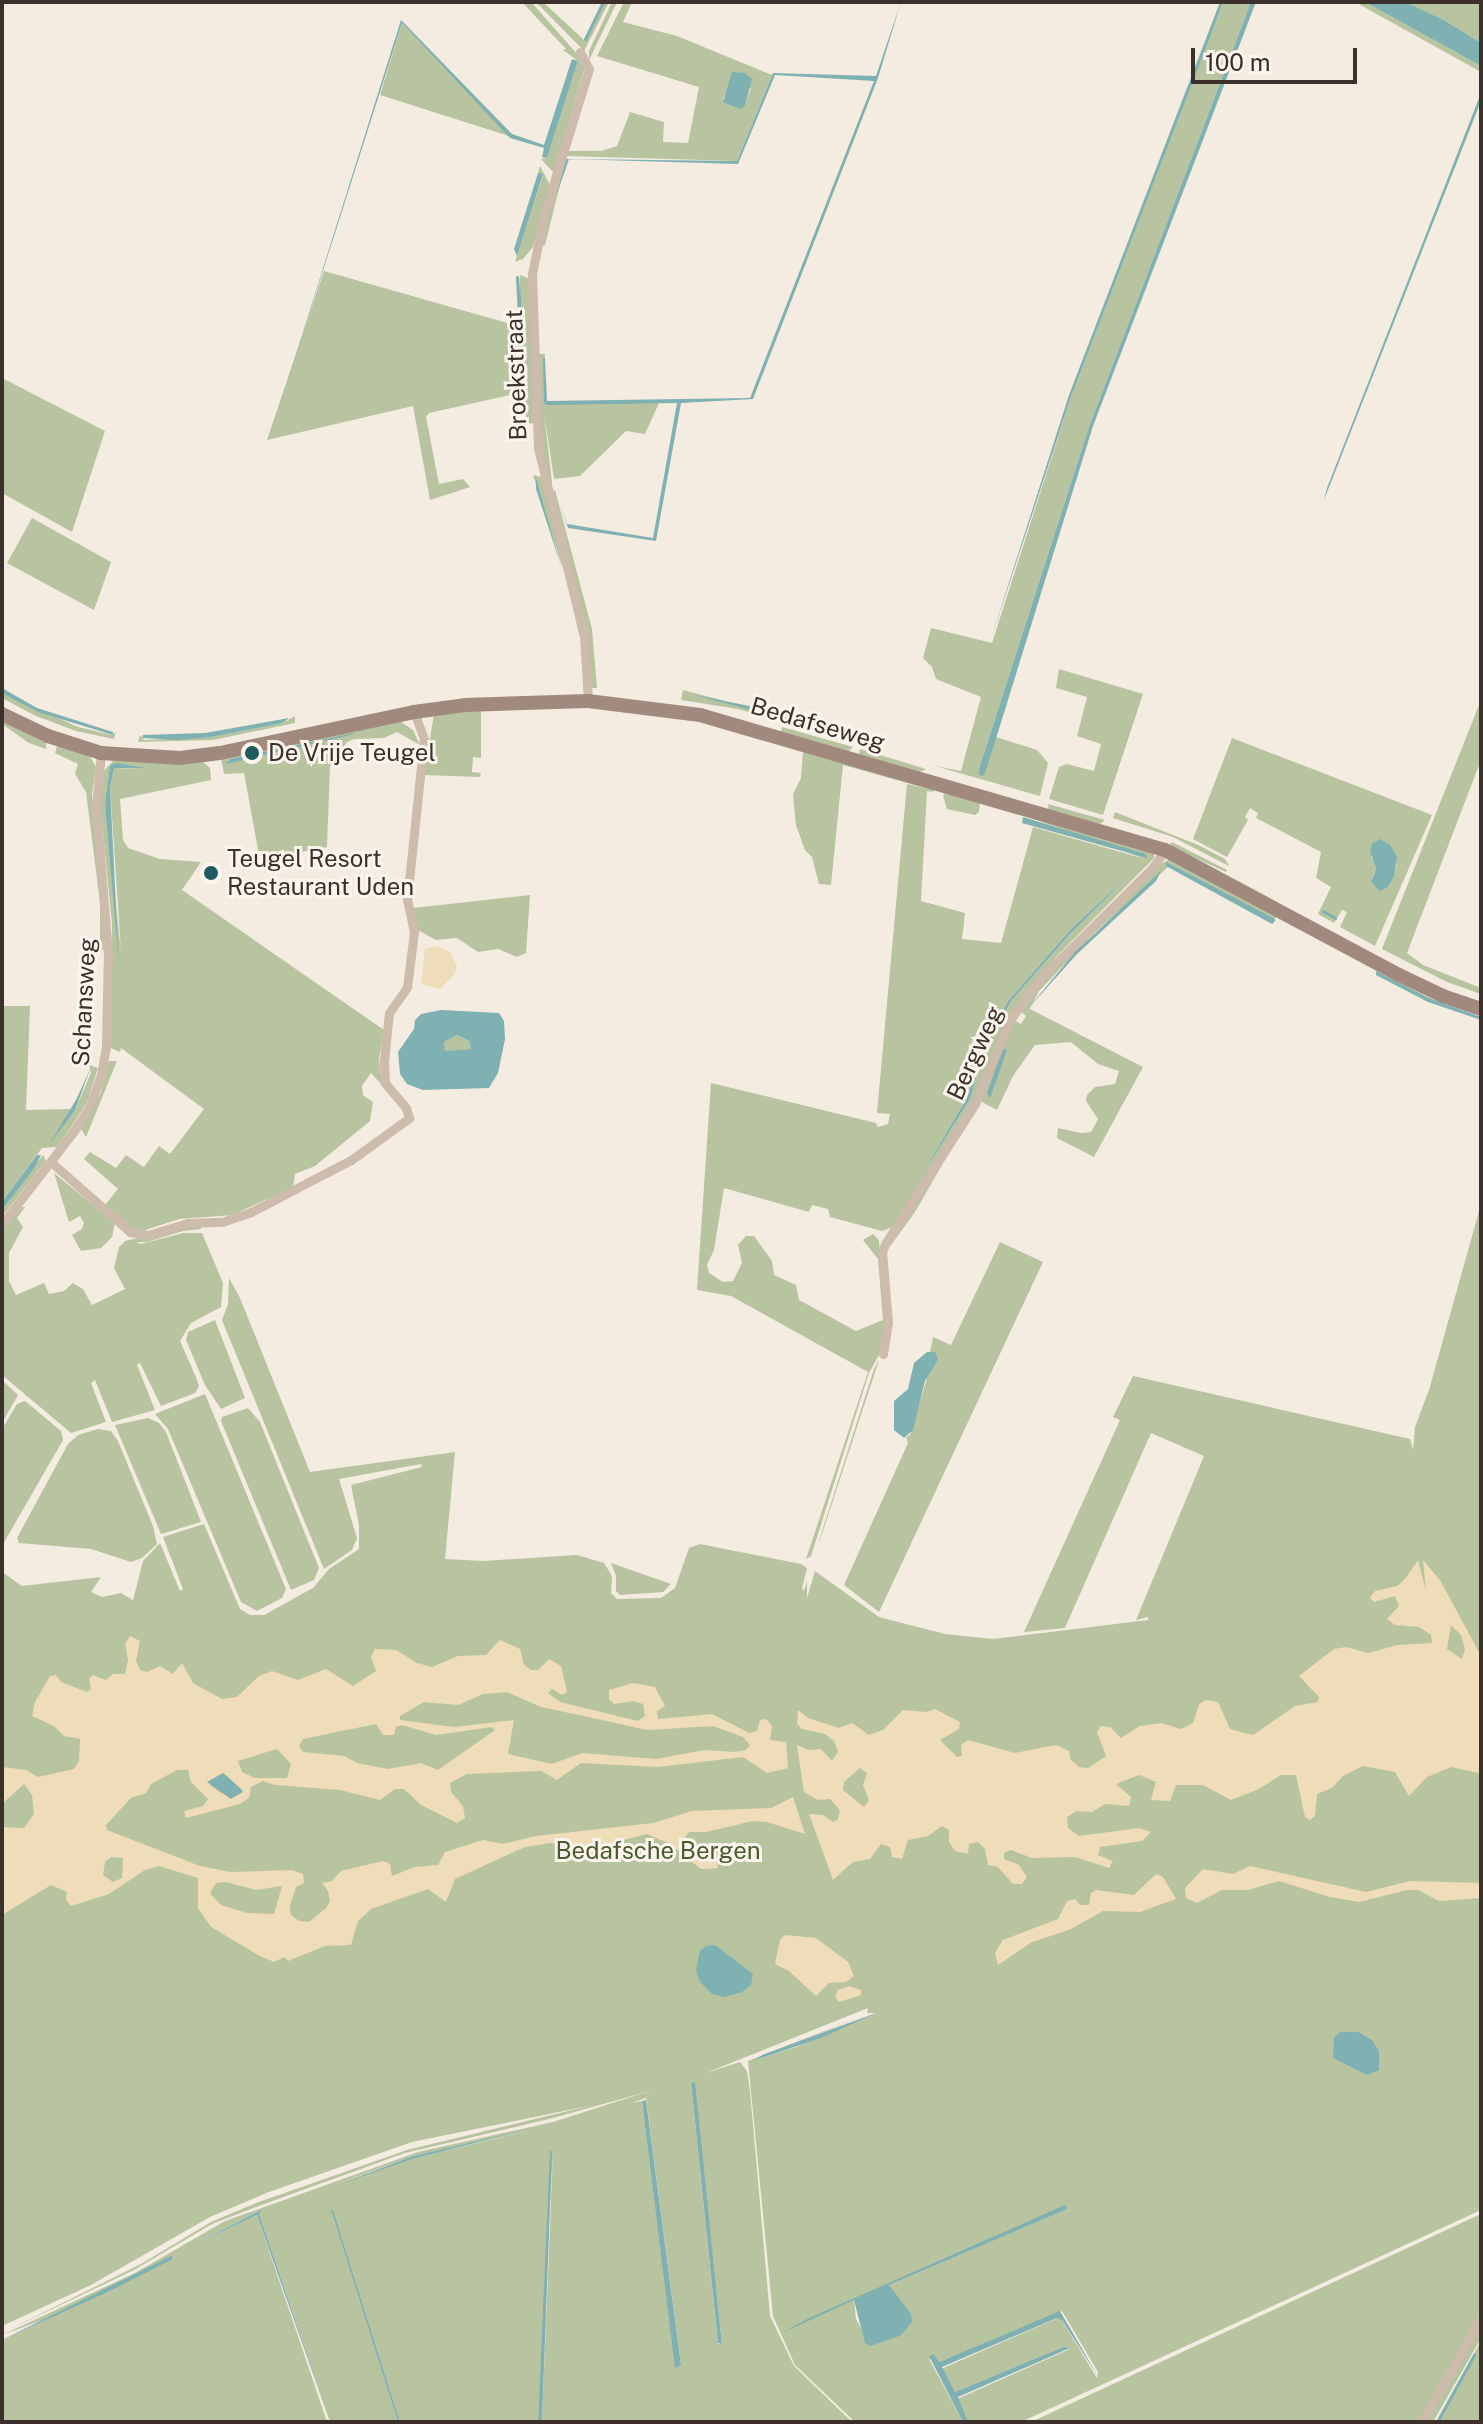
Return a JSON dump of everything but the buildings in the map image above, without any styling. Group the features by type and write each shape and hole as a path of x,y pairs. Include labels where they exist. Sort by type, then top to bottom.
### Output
{"street":[{"name":"Broekstraat","path":"580,52 589,69 544,214 532,274 538,448 584,637 588,701"},
{"name":"Bedafseweg","path":"2,714 48,736 101,753 154,758 204,756 414,712 465,705 588,701 686,713 756,728 1165,850 1399,975 1443,996 1481,1009"},
{"path":"51,1162 121,1226 141,1235 188,1223 237,1219 351,1160 409,1118 406,1108 385,1083 384,1061 389,1013 407,987 414,932 407,900 424,739 414,712"},
{"name":"Schansweg","path":"2,1224 51,1162 90,1105 106,1046 107,910 96,795 101,753"},
{"name":"Bergweg","path":"883,1354 888,1323 882,1252 885,1244 975,1104 1010,1020 1048,970 1152,868 1165,850"},
{"path":"1422,2422 1481,2318"}],"green space":[{"path":"522,2 531,2 586,64 554,173 541,159 547,158 578,61 563,50 566,49"},
{"path":"536,2 543,2 584,40 602,2 609,2 584,51"},
{"path":"612,2 617,2 589,60 589,51"},
{"path":"624,2 632,2 623,22 677,36 772,75 737,161 567,156 545,245 541,247 542,229 565,151 601,151 617,146 630,112 664,122 663,142 688,143 699,87 597,56","holes":["730,84 751,88 745,105 723,99"]},
{"path":"1223,2 1251,2 1089,427 978,772 985,774 996,737 1037,750 1048,763 1040,796 935,766 961,771 981,697 936,679 932,667 923,658 931,628 992,643 1071,397"},
{"path":"1355,2 1365,2 1481,66 1481,72"},
{"path":"1406,2 1481,2 1481,43 1444,20"},
{"path":"402,23 509,136 380,95"},
{"path":"540,166 550,185 533,247 523,259 515,262 543,175 538,173"},
{"path":"324,271 518,326 518,369 524,369 520,275 530,279 534,423 526,424 525,380 525,401 518,401 510,395 429,413 426,417 439,484 463,479 470,487 430,500 413,406 267,440"},
{"path":"537,354 545,354 544,403 659,403 645,434 626,431 580,476 554,479 544,412 552,483 547,482 541,449"},
{"path":"2,378 105,431 72,532 2,493"},
{"path":"533,475 541,477 564,564 562,566"},
{"path":"555,490 592,629 597,688 592,688 550,493"},
{"path":"32,518 111,562 94,610 7,563"},
{"path":"1059,669 1143,694 1103,815 1049,799 1059,767 1067,764 1094,771 1101,744 1077,736 1087,697 1056,688"},
{"path":"683,690 855,735 854,742 738,709 681,700"},
{"path":"2,693 78,727 112,735 116,732 114,739 76,731 36,716 2,698"},
{"path":"1481,700 1481,760 1407,953 1423,965 1481,988 1481,994 1447,982 1382,949"},
{"path":"481,709 481,758 473,757 472,772 481,773 480,777 424,775 434,714"},
{"path":"295,716 295,723 213,740 138,742 140,735 144,740 211,737 283,723"},
{"path":"2,720 46,741 46,749 29,743 2,724"},
{"path":"398,720 413,730 420,745 397,732 384,738 354,739 347,742 330,766 327,847 264,859 259,855 244,773 224,774 221,758"},
{"path":"782,727 853,747 849,751 781,732"},
{"path":"1232,738 1432,815 1375,946 1340,927 1347,912 1342,910 1334,923 1318,914 1331,887 1316,878 1321,852 1256,818 1258,813 1250,808 1245,817 1248,820 1227,857 1193,839","holes":["1371,856 1397,865 1388,887 1372,878 1376,869"]},
{"path":"57,746 89,755 96,767 92,794 104,949 100,952 100,903 86,792 75,774 78,764 55,753"},
{"path":"860,749 926,769 920,772 859,754"},
{"path":"803,752 932,787 934,792 927,791 921,901 965,913 962,939 1001,943 1033,827 1145,859 1023,815 1154,852 1154,858 1057,956 1007,1019 978,1094 896,1226 882,1231 830,1217 828,1209 812,1205 809,1212 724,1188 714,1250 707,1265 709,1273 723,1282 733,1281 742,1263 738,1245 746,1236 754,1236 772,1261 774,1275 796,1285 799,1300 856,1331 883,1320 878,1259 863,1240 873,1234 879,1240 885,1320 880,1353 869,1373 811,1556 806,1559 868,1372 731,1296 697,1290 711,1083 876,1123 878,1127 888,1124 890,1114 877,1113 907,784 925,788 843,765 831,885 819,884 812,857 805,850 796,825 793,794 801,778","holes":["1139,866 1069,935 1011,1001 983,1055 970,1099 912,1191 967,1098 986,1041 1008,1001 1072,928"]},
{"path":"113,761 202,761 210,768 211,780 120,799 123,840 128,848 160,859 201,862 182,890 384,1030 379,1060 382,1085 371,1073 362,1086 363,1095 373,1102 370,1121 315,1166 295,1174 293,1187 233,1215 179,1219 142,1231 130,1228 105,1205 118,1189 84,1159 90,1152 116,1168 126,1155 144,1167 159,1146 170,1154 204,1109 121,1048 120,1052 111,1048 112,924 100,801 104,771","holes":["110,767 144,769 114,768 110,787 121,951 105,803"]},
{"path":"947,790 980,802 979,812 975,815 947,809 943,796"},
{"path":"1048,804 1105,820 1100,824 1049,810"},
{"path":"1115,812 1198,845 1225,859 1229,866 1173,837 1113,818"},
{"path":"1172,842 1227,870 1226,872 1169,846"},
{"path":"1170,859 1279,916 1271,920 1166,862 1168,867 1094,933 1039,991 1028,1012 1030,1009 1143,1067 1094,1157 1057,1138 1058,1128 1091,1132 1098,1119 1086,1101 1087,1095 1095,1087 1115,1084 1119,1071 1098,1064 1071,1042 1035,1045 1013,1076 997,1110 980,1101 1014,1020 1021,1024 1026,1016 1019,1010 1032,992 1160,864"},
{"path":"530,895 526,953 517,957 498,949 478,952 457,938 436,940 416,929 413,908"},
{"path":"2,1006 30,1006 26,1110 71,1109 69,1113 75,1110 91,1073 89,1065 98,1068 87,1102 70,1129 57,1147 42,1148 2,1202"},
{"path":"457,1035 469,1041 471,1049 445,1052 444,1042"},
{"path":"109,1061 117,1061 86,1137 81,1129 101,1092"},
{"path":"966,1123 915,1212 889,1244"},
{"path":"43,1155 46,1161 2,1217 2,1210"},
{"path":"54,1173 115,1223 112,1237 101,1248 81,1251 72,1235 82,1229 84,1223 80,1216 69,1222"},
{"name":"Bedafsche Bergen","path":"1481,1204 1481,2210 1021,2422 967,2422 957,2399 1070,2349 1063,2347 955,2392 941,2369 1060,2317 1097,2378 1098,2372 1062,2311 939,2362 929,2359 963,2422 855,2422 795,2365 773,2316 748,2061 865,2015 755,2060 796,2047 876,2013 867,2013 868,2008 686,2081 553,2118 405,2153 256,2207 212,2224 134,2270 2,2333 141,2264 211,2222 256,2203 407,2150 593,2105 412,2142 269,2192 210,2217 91,2285 2,2326 2,1572 22,1586 101,1577 91,1592 102,1597 121,1593 133,1600 143,1561 160,1543 180,1591 183,1589 163,1537 204,1524 240,1609 250,1615 264,1615 313,1588 329,1569 359,1549 359,1525 351,1485 422,1467 421,1464 339,1479 357,1538 352,1550 324,1569 222,1320 228,1304 229,1278 240,1298 310,1472 455,1452 445,1559 483,1561 577,1555 604,1563 612,1576 611,1593 617,1599 661,1598 675,1588 689,1548 700,1544 801,1564 807,1568 802,1588 804,1591 807,1581 807,1598 815,1571 879,1617 945,1634 993,1639 1148,1620 1148,1617 1136,1620 1204,1456 1151,1433 1065,1628 1024,1632 1120,1420 1113,1417 1133,1376 1410,1439 1413,1450 1415,1427 1429,1390","holes":["1065,2206 1066,2209 889,2285 900,2336 871,2346 856,2319 854,2299"]},
{"path":"25,1207 17,1218 23,1227 9,1253 9,1281 16,1295 44,1283 49,1294 64,1291 73,1283 83,1289 92,1305 125,1289 114,1268 119,1247 125,1241 201,1224 201,1229 136,1242 141,1244 183,1233 202,1233 223,1283 221,1307 191,1323 180,1341 199,1386 195,1393 161,1406 140,1363 137,1365 155,1410 112,1422 95,1380 91,1383 106,1422 71,1433 2,1375 2,1230"},
{"path":"1000,1242 1043,1262 879,1612 844,1585 908,1443 906,1437 910,1435 935,1352 930,1352 933,1337 951,1345"},
{"path":"215,1320 245,1398 221,1409 205,1385 186,1340 188,1332"},
{"path":"879,1360 823,1531 818,1544 874,1369"},
{"path":"2,1380 18,1395 2,1423"},
{"path":"205,1394 286,1589 282,1598 257,1611 241,1602 168,1429 155,1414"},
{"path":"25,1401 61,1431 63,1440 2,1546 2,1429 17,1404"},
{"path":"248,1408 260,1422 319,1568 314,1580 291,1590 221,1421 222,1417"},
{"path":"148,1418 159,1423 166,1432 201,1522 161,1534 115,1425"},
{"path":"98,1429 111,1431 118,1441 153,1526 157,1544 142,1558 131,1562 91,1549 19,1543 17,1538 68,1444 78,1435"},
{"path":"611,1563 671,1584 663,1592 620,1595 616,1591 616,1576"},
{"path":"740,2062 747,2071 750,2091 770,2316 794,2366 852,2422 542,2422 553,2151 538,2422 400,2422 333,2210 398,2422 330,2422 259,2214 263,2209 190,2247 257,2215 327,2422 2,2422 2,2340 106,2293 173,2257 51,2317 2,2335 135,2273 225,2221 418,2152 553,2122","holes":["694,2082 722,2343 718,2344 691,2084","646,2098 681,2364 676,2367 642,2101 631,2103","531,2130 411,2159 334,2185 413,2156"]},
{"path":"1481,2214 1481,2311 1419,2422 1031,2422"},
{"path":"1481,2323 1480,2340 1433,2422 1426,2422"},
{"path":"1481,2341 1481,2422 1436,2422"}],"sand":[{"path":"438,946 450,952 457,966 454,975 440,989 421,984 425,949"},
{"path":"1418,1560 1426,1591 1423,1560 1440,1580 1481,1656 1479,1773 1451,1767 1427,1777 1409,1796 1395,1772 1363,1766 1343,1776 1332,1788 1317,1794 1315,1816 1310,1820 1305,1817 1296,1775 1281,1775 1259,1789 1231,1800 1203,1785 1176,1785 1170,1801 1151,1800 1156,1782 1139,1775 1116,1784 1131,1797 1129,1806 1105,1804 1092,1812 1077,1811 1067,1817 1068,1828 1079,1836 1139,1828 1151,1832 1142,1841 1100,1847 1098,1855 1113,1861 1109,1868 1075,1857 1032,1858 1011,1850 1004,1853 1004,1859 1019,1865 1027,1877 1022,1884 1013,1884 998,1867 988,1865 985,1849 978,1842 969,1844 968,1854 955,1851 949,1842 949,1830 942,1826 928,1836 908,1840 902,1859 892,1857 890,1847 881,1844 870,1859 853,1862 833,1880 809,1814 823,1815 833,1822 838,1819 840,1810 830,1799 818,1800 804,1792 797,1745 808,1750 821,1749 832,1761 838,1752 834,1741 825,1734 802,1729 797,1724 798,1710 808,1718 839,1728 852,1723 869,1735 883,1730 903,1710 927,1712 935,1709 960,1722 959,1729 940,1740 957,1757 962,1756 961,1745 968,1740 1015,1753 1056,1745 1069,1751 1070,1759 1079,1767 1088,1768 1106,1756 1097,1732 1101,1726 1110,1727 1121,1738 1140,1726 1161,1723 1181,1729 1193,1723 1199,1704 1206,1700 1218,1702 1230,1729 1253,1735 1295,1706 1318,1702 1319,1697 1299,1676 1334,1649 1346,1647 1368,1653 1398,1645 1432,1643 1431,1635 1419,1627 1395,1625 1387,1619 1399,1606 1395,1596 1374,1602 1370,1598 1375,1591 1397,1586","holes":["1451,1625 1461,1635 1465,1649 1462,1659 1447,1649","860,1768 867,1773 863,1785 869,1800 864,1807 843,1790 844,1782"]},
{"path":"130,1636 140,1641 136,1661 140,1670 147,1672 160,1666 173,1674 182,1663 193,1683 222,1699 237,1697 259,1676 272,1671 298,1680 326,1669 353,1686 376,1671 371,1657 375,1649 396,1650 417,1663 432,1667 458,1656 486,1655 500,1640 520,1649 524,1665 531,1670 538,1670 549,1659 561,1666 567,1692 562,1695 552,1689 548,1693 560,1702 638,1721 645,1716 643,1704 634,1701 614,1704 609,1699 609,1690 633,1683 655,1687 665,1706 657,1711 658,1719 712,1714 749,1733 757,1731 760,1720 766,1719 772,1726 770,1740 786,1742 788,1768 767,1773 743,1757 658,1767 581,1763 557,1780 541,1771 467,1774 450,1783 451,1792 463,1806 465,1818 457,1823 421,1805 404,1789 395,1789 380,1800 340,1790 275,1785 263,1781 251,1787 249,1798 240,1804 186,1818 184,1811 203,1806 208,1799 191,1782 188,1770 177,1770 151,1784 146,1793 131,1798 106,1825 107,1830 200,1866 231,1872 291,1870 303,1874 304,1883 296,1887 290,1905 291,1915 299,1921 309,1922 326,1908 330,1901 322,1883 332,1881 341,1871 383,1861 390,1864 392,1876 415,1867 438,1865 445,1852 483,1840 503,1844 536,1836 653,1823 692,1811 771,1808 793,1797 805,1834 767,1822 753,1821 706,1832 689,1832 685,1837 717,1863 718,1868 707,1869 701,1869 670,1844 647,1834 592,1848 550,1843 525,1847 455,1879 446,1902 428,1889 371,1909 358,1921 351,1945 325,1946 288,1961 284,1957 274,1962 260,1956 211,1927 198,1908 198,1878 159,1866 145,1870 109,1894 71,1906 66,1900 67,1892 51,1885 2,1915 2,1827 24,1828 34,1814 32,1795 24,1784 2,1804 2,1767 26,1770 38,1777 74,1769 79,1761 80,1739 64,1736 54,1726 32,1716 35,1702 50,1676 56,1675 61,1682 87,1692 91,1689 89,1679 93,1675 106,1680 113,1674 125,1674 128,1660 125,1644","holes":["507,1692 541,1707 648,1730 713,1726 743,1737 750,1745 746,1750 734,1752 705,1750 656,1759 582,1753 552,1764 508,1754 514,1720 454,1727 400,1720 400,1716 424,1702 458,1705 483,1694","376,1724 383,1735 394,1735 396,1727 402,1725 436,1735 492,1727 495,1730 438,1770 421,1763 388,1769 357,1763 344,1756 303,1752 299,1746 303,1739","277,1749 291,1764 287,1778 255,1778 242,1772 238,1761","226,1775 241,1789 238,1795 221,1793 210,1785","111,1857 123,1858 122,1878 113,1882 103,1875 105,1862","226,1882 256,1890 282,1886 274,1914 247,1913 221,1905 210,1893 216,1883"]},
{"path":"1250,1866 1366,1892 1410,1881 1481,1883 1481,1898 1439,1901 1418,1890 1407,1890 1359,1902 1330,1897 1279,1881 1248,1890 1222,1890 1197,1903 1186,1898 1185,1888 1203,1869 1233,1874"},
{"path":"1156,1874 1163,1877 1176,1899 1140,1912 1103,1911 1069,1930 1032,1942 998,1965 995,1953 1003,1940 1058,1919 1067,1901 1075,1899 1080,1905 1089,1905 1091,1893 1096,1890 1134,1895"},
{"path":"785,1935 816,1938 848,1962 854,1976 846,1982 829,1983 816,1996 789,1971 775,1964 780,1940"},
{"path":"849,1986 861,1990 861,1995 839,2002 835,1996 838,1990"}],"water":[{"path":"901,2 878,78 753,399 681,403 656,541 568,528 559,503 567,524 653,538 677,403 547,405 544,403 543,359 547,401 750,398 874,81 775,75 738,164 571,159 737,161 773,73 876,76"},
{"path":"1220,2 1223,2 1071,397 989,645 1069,395"},
{"path":"1251,2 1256,2 1093,426 985,774 981,776 978,772 1089,427"},
{"path":"1365,2 1406,2 1444,20 1481,43 1481,66"},
{"path":"401,20 512,134 544,145 572,59 578,61 547,158 542,157 544,148 510,138 402,23 276,418"},
{"path":"732,72 745,73 752,79 745,106 740,109 723,102"},
{"path":"1481,93 1481,101 1324,500 1327,488"},
{"path":"566,159 569,159 556,197"},
{"path":"538,173 543,174 517,256 514,249"},
{"path":"520,275 524,370 518,370"},
{"path":"536,478 561,566 536,489"},
{"path":"2,688 37,708 113,732 113,735 38,712 2,693"},
{"path":"695,695 759,708 854,737 698,696"},
{"path":"289,718 283,723 211,737 178,740 142,738 143,735 205,733"},
{"path":"354,734 226,764 231,759"},
{"path":"116,763 145,768 114,768 110,787 119,966 105,803 110,766"},
{"path":"1023,817 1146,854 1147,858 1022,823"},
{"path":"1380,839 1390,845 1397,857 1394,876 1388,887 1380,891 1371,882 1376,869 1370,851 1372,843"},
{"path":"1166,862 1275,921 1272,924 1166,866"},
{"path":"1139,866 1069,935 1011,1001 983,1055 970,1099 912,1191 967,1098 986,1041 1008,1001 1072,928"},
{"path":"1161,871 1156,881 1077,954 1026,1011 1075,952"},
{"path":"1376,971 1429,998 1481,1017 1481,1020 1428,1002 1376,975"},
{"path":"441,1010 499,1013 504,1021 505,1039 498,1073 489,1088 423,1090 407,1084 400,1074 398,1052 421,1014","holes":["457,1035 469,1041 471,1049 445,1051 444,1042"]},
{"path":"1003,1048 1007,1050 990,1098 987,1093"},
{"path":"91,1067 75,1110 49,1145 77,1098"},
{"path":"37,1155 41,1155 35,1167 2,1210 2,1202"},
{"path":"927,1352 935,1352 938,1360 925,1381 913,1430 904,1438 894,1430 894,1401 908,1389 914,1363"},
{"path":"223,1773 243,1792 231,1799 207,1782"},
{"path":"715,1945 753,1974 751,1985 742,1992 725,1997 712,1994 700,1982 696,1970 700,1951 706,1946"},
{"path":"876,2013 821,2038 755,2060 762,2055"},
{"path":"1340,2032 1358,2032 1372,2040 1379,2051 1379,2070 1367,2075 1333,2058 1334,2038"},
{"path":"695,2082 722,2344 718,2343 691,2083"},
{"path":"646,2100 681,2365 675,2368 642,2101"},
{"path":"531,2129 412,2159 334,2186 413,2156"},
{"path":"550,2151 542,2422 538,2422"},
{"path":"1065,2205 1067,2209 889,2285 911,2314 912,2322 900,2336 871,2346 865,2343 854,2300 782,2333 807,2319"},
{"path":"263,2209 259,2214 330,2422 257,2215 190,2247"},
{"path":"333,2210 400,2422 398,2422"},
{"path":"171,2256 173,2259 106,2293 2,2340"},
{"path":"1060,2311 1099,2378 1062,2320 1057,2318 942,2367 955,2392 1063,2347 1070,2348 958,2397 968,2422 963,2422 929,2356 934,2354 939,2362"}],"waterway":[{"path":"585,39 603,2"},
{"path":"517,277 519,311"},
{"path":"1323,911 1335,918"},
{"path":"1437,2422 1474,2355"}],"place":[{"name":"De Vrije Teugel","path":"252,753"},
{"name":"Teugel Resort Restaurant Uden","path":"211,873"}]}
